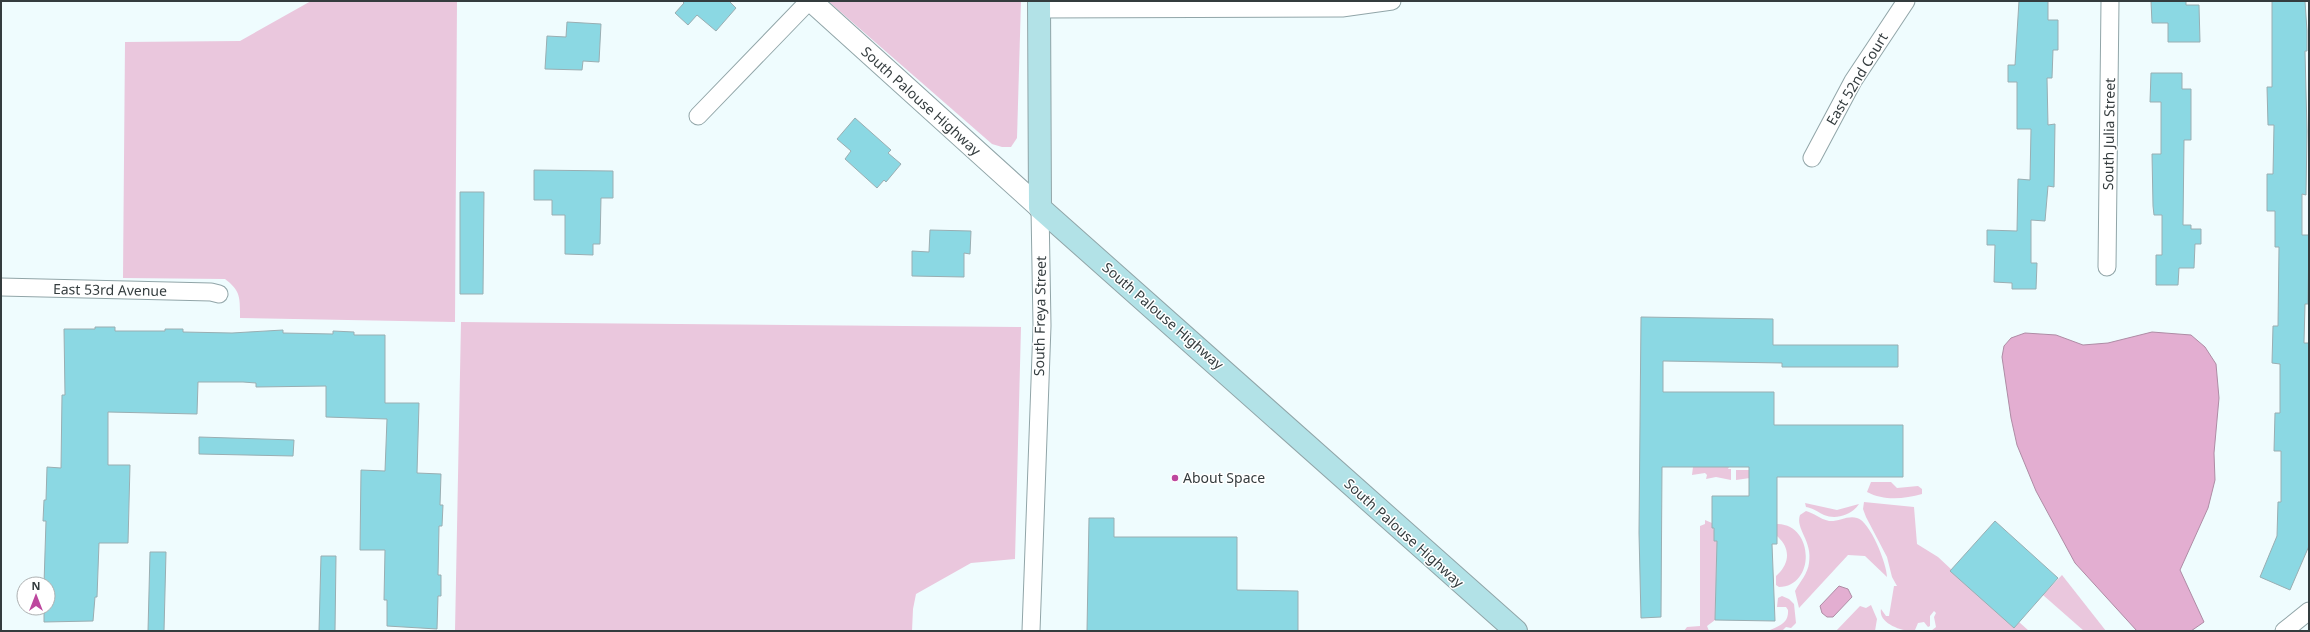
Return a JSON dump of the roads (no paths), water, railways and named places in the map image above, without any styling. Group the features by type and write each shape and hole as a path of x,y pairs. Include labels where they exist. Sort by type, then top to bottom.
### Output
{"main road":[{"name":"South Freya Street","path":"1038,5 1040,208"},
{"name":"South Palouse Highway","path":"1040,208 1516,631"}],"street":[{"path":"698,116 810,1"},
{"name":"South Palouse Highway","path":"810,1 1040,208"},
{"path":"1038,5 1342,8 1392,1"},
{"name":"East 52nd Court","path":"1812,158 1852,81 1906,1"},
{"name":"South Julia Street","path":"2107,267 2110,1"},
{"name":"South Freya Street","path":"1031,631 1042,326 1040,208"},
{"name":"East 53rd Avenue","path":"1,287 211,292 219,294"},
{"path":"2284,631 2309,611"}],"place":[{"name":"About Space","path":"1175,478"}]}
